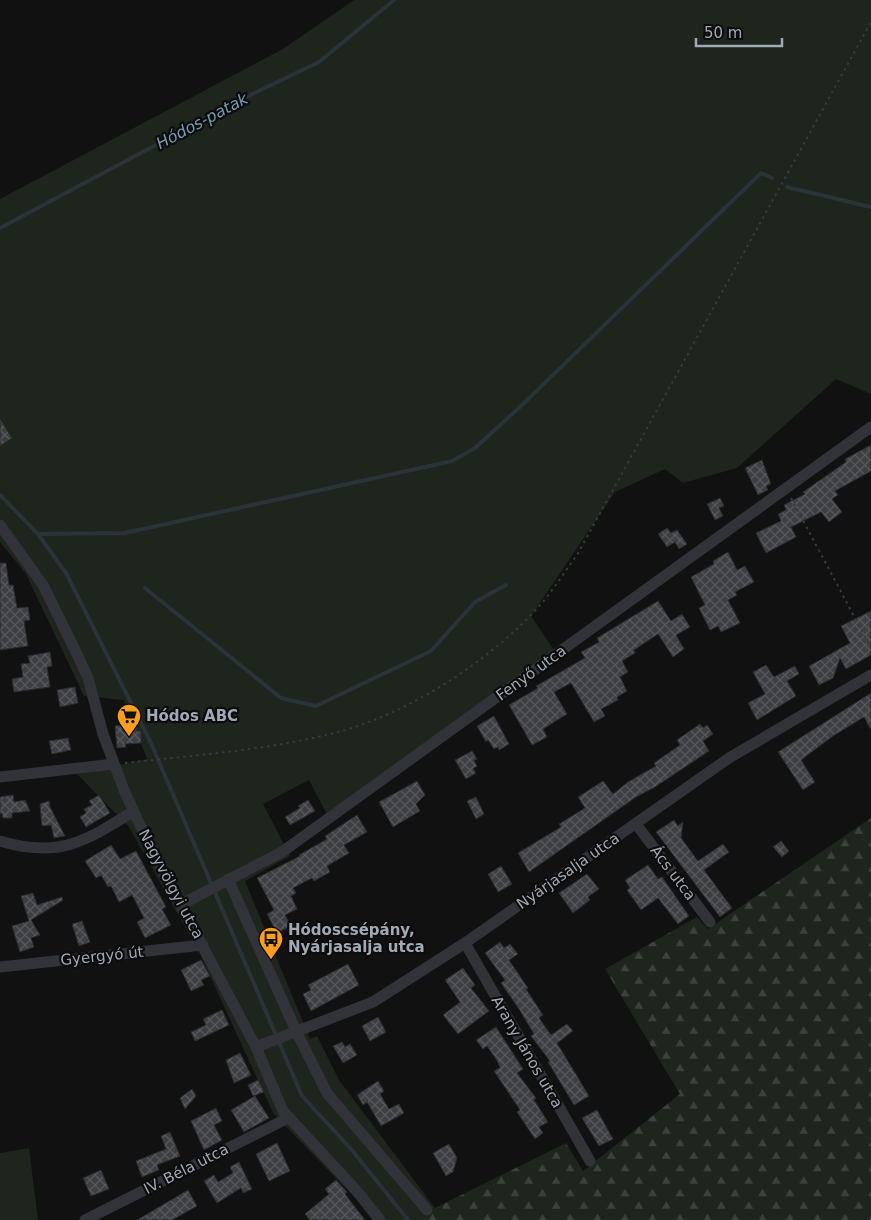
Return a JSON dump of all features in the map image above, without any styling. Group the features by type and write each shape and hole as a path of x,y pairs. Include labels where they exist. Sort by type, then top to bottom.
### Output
{"street":[{"name":"Fenyő utca","path":"182,904 282,852 871,427"},
{"name":"Nagyvölgyi utca","path":"0,525 43,585 77,654 88,678 114,764 134,812 150,847 182,904 256,1047 283,1111 356,1190 380,1220"},
{"name":"Nyárjasalja utca","path":"256,1047 374,1002 465,943 729,758 871,675"},
{"path":"0,778 114,764"},
{"path":"0,841 50,849 64,846 91,838 134,812"},
{"name":"Ács utca","path":"636,824 710,922"},
{"path":"228,879 296,1031 327,1094 427,1210"},
{"name":"Arany János utca","path":"465,943 590,1161"},
{"name":"Gyergyó út","path":"0,967 203,945"},
{"name":"IV. Béla utca","path":"85,1220 288,1118"}],"path":[{"path":"114,764 282,743 339,732 372,720 402,707 465,670 536,609 577,555 871,22"},
{"path":"786,488 871,648"}],"green space":[{"path":"354,0 871,0 871,394 836,379 737,468 683,483 665,469 615,492 531,616 560,659 331,822 309,780 263,804 290,856 245,881 310,1039 317,1036 339,1080 435,1208 411,1220 372,1220 358,1201 273,1113 200,954 129,827 77,774 147,759 124,700 84,696 26,574 0,542 0,199 283,49"},
{"path":"871,818 871,1220 411,1220 566,1143 583,1171 680,1094 605,969 697,917 708,929"},
{"path":"29,1148 38,1220 0,1220 0,1153"}],"building":[{"path":"0,419 12,438 0,446"},
{"path":"871,445 871,471 835,491 838,495 832,499 842,512 829,522 821,512 791,527 796,537 766,553 756,533 781,521 778,514 786,510 784,505 805,494 803,492 846,462 845,459"},
{"path":"762,460 771,484 766,486 768,490 758,495 745,468"},
{"path":"720,498 724,506 719,508 723,516 715,520 707,504"},
{"path":"667,528 671,533 677,530 687,544 679,549 675,542 667,547 658,534"},
{"path":"728,552 737,570 745,566 754,582 735,592 737,595 728,600 740,623 721,632 718,626 710,630 699,608 705,605 691,577 714,564 713,561"},
{"path":"0,563 6,563 9,585 13,585 17,608 28,607 30,620 24,621 28,646 0,650"},
{"path":"658,601 671,621 682,614 690,627 676,635 684,649 673,657 658,634 634,650 635,653 622,661 628,672 620,677 627,691 617,697 618,700 601,709 605,716 594,722 571,683 554,692 567,714 543,729 547,737 532,745 509,705 538,688 536,686 585,658 581,652 599,642 597,638"},
{"path":"871,611 871,655 846,669 840,658 833,678 819,685 809,666 850,643 841,626"},
{"path":"50,652 52,666 47,667 50,687 14,692 12,679 23,677 21,664 30,663 28,656"},
{"path":"766,665 774,677 795,666 799,674 787,681 796,696 757,720 748,703 765,694 753,672"},
{"path":"75,687 78,703 60,707 57,690"},
{"path":"871,693 871,730 864,717 833,736 801,760 815,782 803,790 778,752"},
{"path":"494,716 509,744 499,750 498,747 494,749 488,740 486,742 477,726"},
{"name":"Hódos ABC","path":"137,724 137,731 141,731 141,743 125,744 126,747 117,748 115,726"},
{"path":"700,724 703,728 707,725 713,734 703,741 709,751 655,787 636,797 529,872 518,853 561,827 559,824 585,808 578,797 603,781 613,794 628,782 656,766 654,763 680,745 677,740"},
{"path":"68,738 71,750 52,754 49,741"},
{"path":"472,751 477,759 474,760 477,766 473,769 476,773 466,779 455,760"},
{"path":"417,781 425,795 416,804 420,811 393,827 379,802"},
{"path":"13,795 14,802 25,800 30,811 12,813 12,818 3,818 2,813 0,814 0,797"},
{"path":"99,795 110,813 86,827 80,817 86,813 84,809 92,805 89,801"},
{"path":"476,797 484,814 476,819 467,801"},
{"path":"308,800 315,811 290,825 285,817 300,808 298,806"},
{"path":"49,801 50,807 65,836 54,838 51,825 42,826 40,804"},
{"path":"357,815 367,832 344,845 349,853 327,866 330,872 314,881 312,878 293,888 296,893 291,896 297,909 285,915 291,926 277,933 267,914 274,910 257,878 300,856 327,839 325,836"},
{"path":"674,820 678,826 683,822 681,838 698,861 723,844 729,852 704,870 732,908 720,917 656,832"},
{"path":"781,841 789,851 782,857 773,847"},
{"path":"111,845 120,859 136,851 166,907 162,909 171,925 145,938 137,922 144,918 132,895 119,902 111,886 108,887 101,875 96,878 85,861"},
{"path":"648,865 658,879 662,877 689,916 678,924 658,898 641,910 627,890 630,888 625,880"},
{"path":"501,866 512,884 498,892 488,874"},
{"path":"587,874 599,889 588,897 590,900 573,913 559,893"},
{"path":"33,893 37,905 62,897 63,900 31,920 40,935 31,938 34,947 20,952 12,926 29,921 21,896"},
{"path":"82,921 90,942 79,946 72,924"},
{"path":"500,942 504,948 510,944 518,954 509,960 528,988 526,989 543,1015 539,1018 551,1035 567,1024 573,1031 557,1043 589,1096 574,1105 548,1062 550,1061 531,1036 534,1034 501,983 505,980 485,953"},
{"path":"201,960 210,976 201,980 204,985 191,991 181,970"},
{"path":"348,964 359,985 311,1011 303,994 311,990 308,985"},
{"path":"463,968 475,985 471,988 489,1011 458,1034 443,1015 460,1002 445,980"},
{"path":"222,1010 229,1025 195,1041 191,1032 206,1025 203,1019"},
{"path":"378,1017 386,1032 370,1041 362,1026"},
{"path":"496,1027 523,1069 517,1073 536,1098 534,1100 548,1122 539,1127 543,1133 535,1139 517,1112 520,1110 494,1071 500,1068 498,1062 487,1046 483,1049 476,1040"},
{"path":"342,1042 345,1047 350,1044 357,1055 343,1063 333,1046"},
{"path":"240,1053 251,1075 234,1083 226,1060"},
{"path":"258,1080 264,1092 253,1096 248,1085"},
{"path":"378,1081 384,1091 380,1094 389,1109 399,1104 404,1113 381,1126 367,1102 363,1105 357,1095"},
{"path":"192,1089 196,1096 185,1109 180,1098"},
{"path":"255,1096 269,1118 244,1132 231,1110"},
{"path":"216,1108 222,1121 214,1125 222,1140 204,1150 191,1121"},
{"path":"597,1110 613,1139 599,1146 582,1118"},
{"path":"170,1132 180,1156 157,1165 159,1170 142,1177 136,1161 166,1149 161,1136"},
{"path":"277,1143 290,1171 269,1181 256,1154"},
{"path":"449,1144 457,1158 453,1172 446,1176 433,1153"},
{"path":"239,1162 252,1189 243,1193 241,1188 217,1203 204,1181 214,1175 218,1182 233,1173 230,1167"},
{"path":"101,1170 109,1189 91,1196 83,1178"},
{"path":"336,1180 347,1192 345,1194 365,1220 310,1220 305,1214 329,1194 325,1189"},
{"path":"188,1190 197,1206 172,1220 137,1220"}],"waterway":[{"name":"Hódos-patak","path":"0,228 246,97 319,62 394,0"},
{"path":"38,534 125,533 452,461 475,448 521,406 761,173 772,178"},
{"path":"787,187 871,207"},
{"path":"0,495 38,534 66,573 151,743 302,1096 351,1149 408,1220"},
{"path":"145,588 281,698 316,706 431,651 475,602 506,585"}],"place":[{"name":"Hódos ABC","path":"129,737"},
{"name":"Hódoscsépány, Nyárjasalja utca","path":"271,960"}]}
